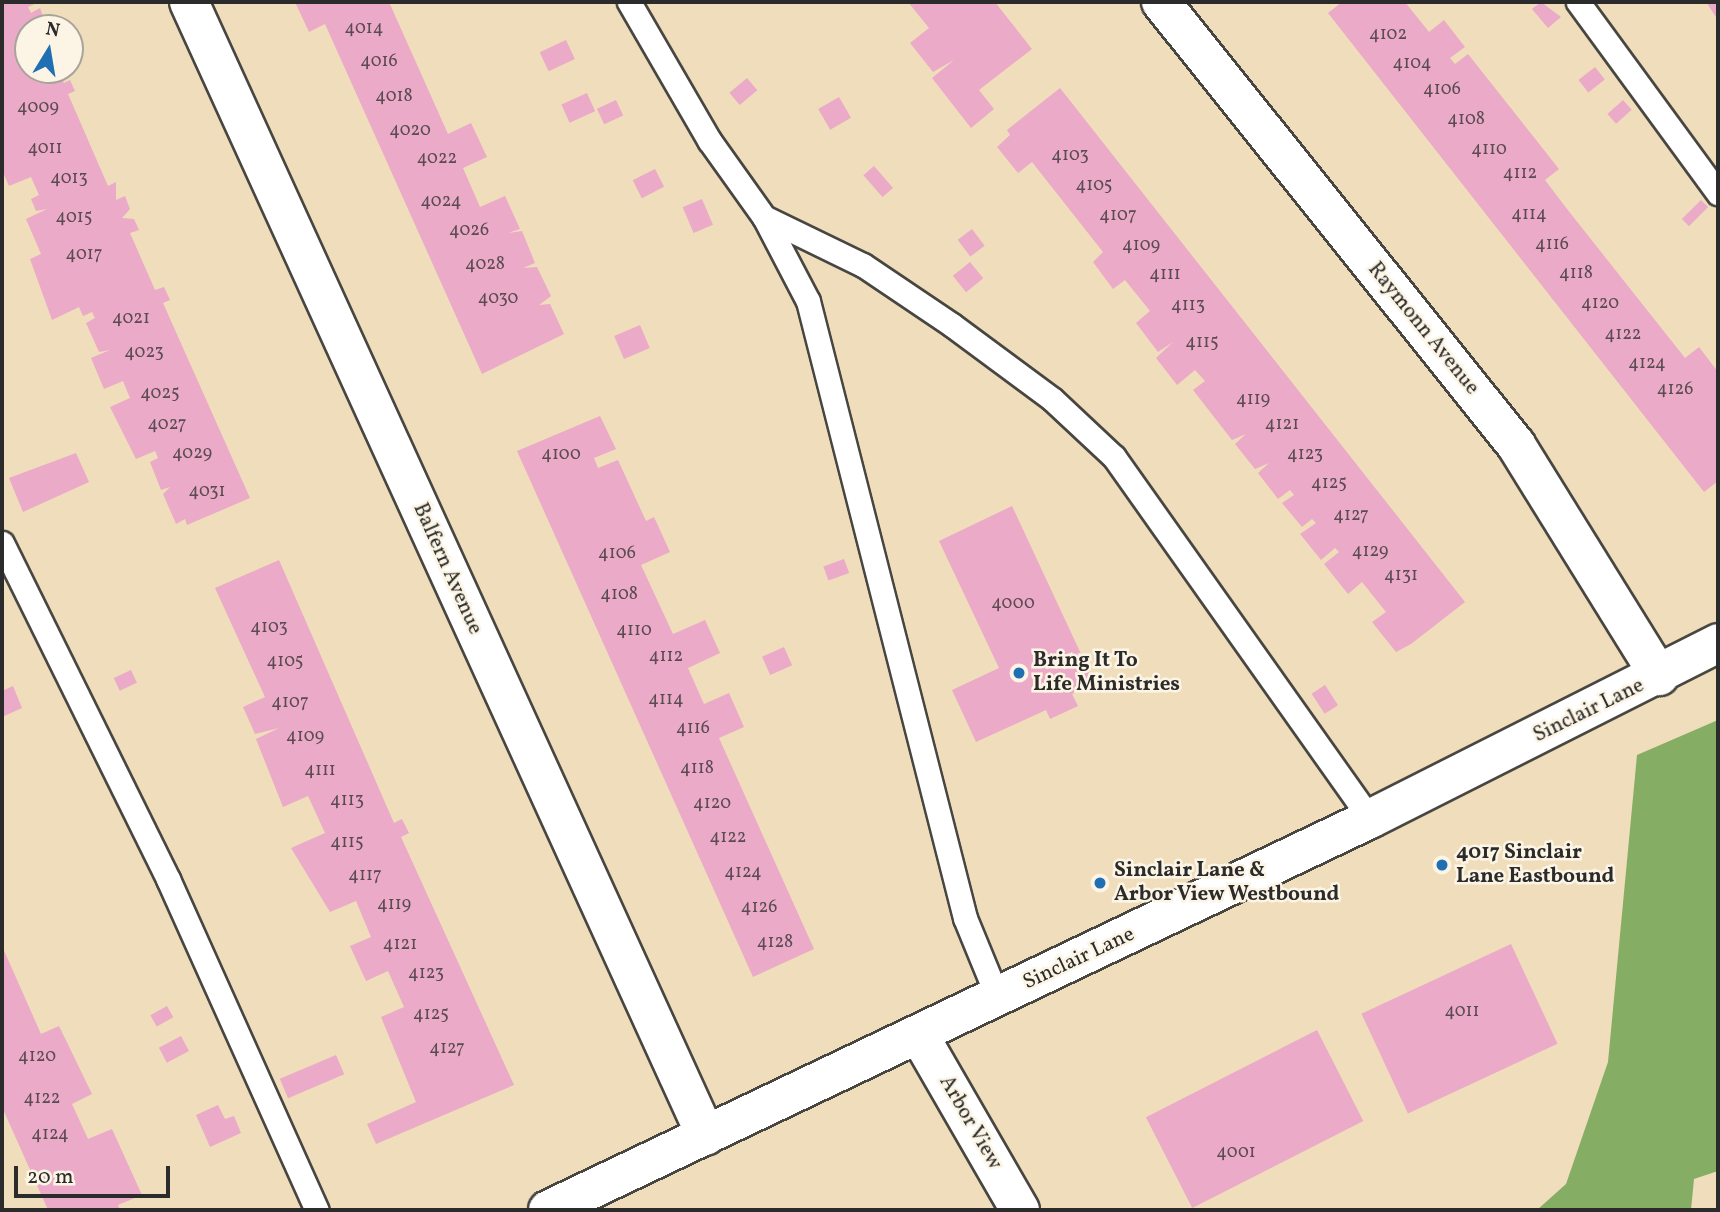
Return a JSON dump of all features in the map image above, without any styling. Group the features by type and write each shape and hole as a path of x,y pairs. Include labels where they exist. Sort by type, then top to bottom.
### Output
{"street":[{"name":"Balfern Avenue","path":"189,2 706,1136"},
{"name":"Raymonn Avenue","path":"1161,2 1516,445 1659,676"},
{"name":"Sinclair Lane","path":"548,1210 1370,819 1659,676 1718,643"},
{"name":"Arbor View","path":"919,1035 1020,1210"}],"lane":[{"path":"629,2 709,140 764,217 808,301 965,918 997,996"},
{"path":"1578,2 1718,193"},
{"path":"764,217 863,265 952,325 1052,399 1114,457 1370,819"},
{"path":"2,543 168,879 317,1210"}],"green space":[{"path":"1718,720 1718,1171 1694,1179 1691,1210 1537,1210 1566,1184 1608,1062 1637,755"}],"building":[{"path":"2,2 39,2 28,7 31,13 40,8 42,14 14,14 14,84 72,84 75,91 68,94 108,186 116,182 116,200 125,196 130,209 122,218 134,219 139,230 130,233 155,290 164,287 170,300 163,303 250,498 187,525 185,519 176,524 163,494 170,487 161,490 150,462 158,458 155,451 136,459 110,407 130,398 123,381 104,389 91,358 110,350 99,352 86,323 95,318 92,312 83,316 79,307 52,320 30,259 41,254 26,219 47,209 36,211 31,199 39,195 31,177 9,186 2,170"},
{"path":"295,2 389,2 448,134 471,123 487,157 463,168 480,207 505,196 520,229 508,233 522,231 535,263 523,268 537,267 551,296 539,305 550,304 564,334 482,374 325,24 309,32"},
{"path":"908,2 995,2 1032,49 979,90 994,109 971,128 932,78 954,60 933,72 910,43 929,28"},
{"path":"1342,2 1405,2 1429,32 1444,20 1465,47 1450,58 1455,64 1468,54 1559,169 1545,180 1567,209 1685,358 1699,347 1718,372 1718,481 1704,492 1328,13"},
{"path":"1541,2 1561,17 1548,28 1532,9"},
{"path":"1706,2 1718,2 1718,20"},
{"path":"566,40 575,59 549,71 540,52"},
{"path":"1595,67 1605,80 1588,93 1578,80"},
{"path":"747,78 757,90 740,105 729,93"},
{"path":"1060,88 1465,602 1411,644 1396,652 1372,622 1386,612 1362,582 1348,594 1324,564 1339,552 1335,548 1321,560 1300,534 1316,523 1312,519 1302,527 1282,503 1294,495 1290,490 1278,499 1258,473 1269,463 1255,469 1235,444 1246,434 1232,440 1193,390 1205,381 1195,370 1177,385 1156,358 1173,342 1158,352 1136,323 1150,311 1125,280 1113,289 1093,262 1103,252 1032,162 1018,173 997,147 1010,135 1007,130"},
{"path":"587,93 595,111 570,123 561,104"},
{"path":"839,97 851,118 830,130 818,109"},
{"path":"616,100 623,115 604,124 597,109"},
{"path":"1623,100 1632,110 1616,124 1607,114"},
{"path":"874,166 893,188 882,197 863,175"},
{"path":"655,169 664,187 642,198 633,180"},
{"path":"702,199 713,225 694,233 683,207"},
{"path":"1701,200 1708,207 1689,226 1682,219"},
{"path":"972,229 985,246 970,257 958,240"},
{"path":"970,262 983,278 966,292 953,276"},
{"path":"640,325 650,348 624,359 614,336"},
{"path":"600,416 616,449 594,458 598,468 618,460 646,521 654,517 670,552 641,565 673,634 705,620 720,653 688,668 704,704 729,693 744,727 719,738 814,949 753,977 517,451"},
{"path":"76,453 89,482 23,512 9,478"},
{"path":"1012,506 1095,684 1072,694 1078,706 1050,719 1046,710 976,742 952,690 999,668 939,541"},
{"path":"844,559 849,573 828,581 823,567"},
{"path":"279,560 394,823 402,819 409,833 401,837 514,1085 376,1144 367,1124 416,1102 381,1017 404,1007 388,971 366,981 350,946 371,937 356,901 330,912 291,848 325,833 308,796 283,807 256,739 279,728 255,734 243,707 265,697 215,588"},
{"path":"784,647 792,665 770,675 762,657"},
{"path":"131,670 137,683 120,691 114,678"},
{"path":"1325,685 1338,705 1325,714 1312,694"},
{"path":"13,686 22,708 2,717 2,691"},
{"path":"1511,944 1557,1044 1408,1113 1361,1014"},
{"path":"2,946 41,1034 59,1026 92,1094 72,1104 88,1139 112,1129 142,1195 118,1205 120,1210 48,1210 2,1107"},
{"path":"167,1006 173,1017 157,1027 150,1015"},
{"path":"1317,1030 1363,1121 1192,1208 1146,1117"},
{"path":"181,1036 189,1051 167,1063 159,1048"},
{"path":"336,1055 344,1074 288,1098 280,1079"},
{"path":"218,1105 225,1119 234,1116 241,1133 210,1147 196,1115"}],"place":[{"name":"Bring It To Life Ministries","path":"1019,673"},
{"name":"4017 Sinclair Lane Eastbound","path":"1442,865"},
{"name":"Sinclair Lane & Arbor View Westbound","path":"1100,883"}]}
